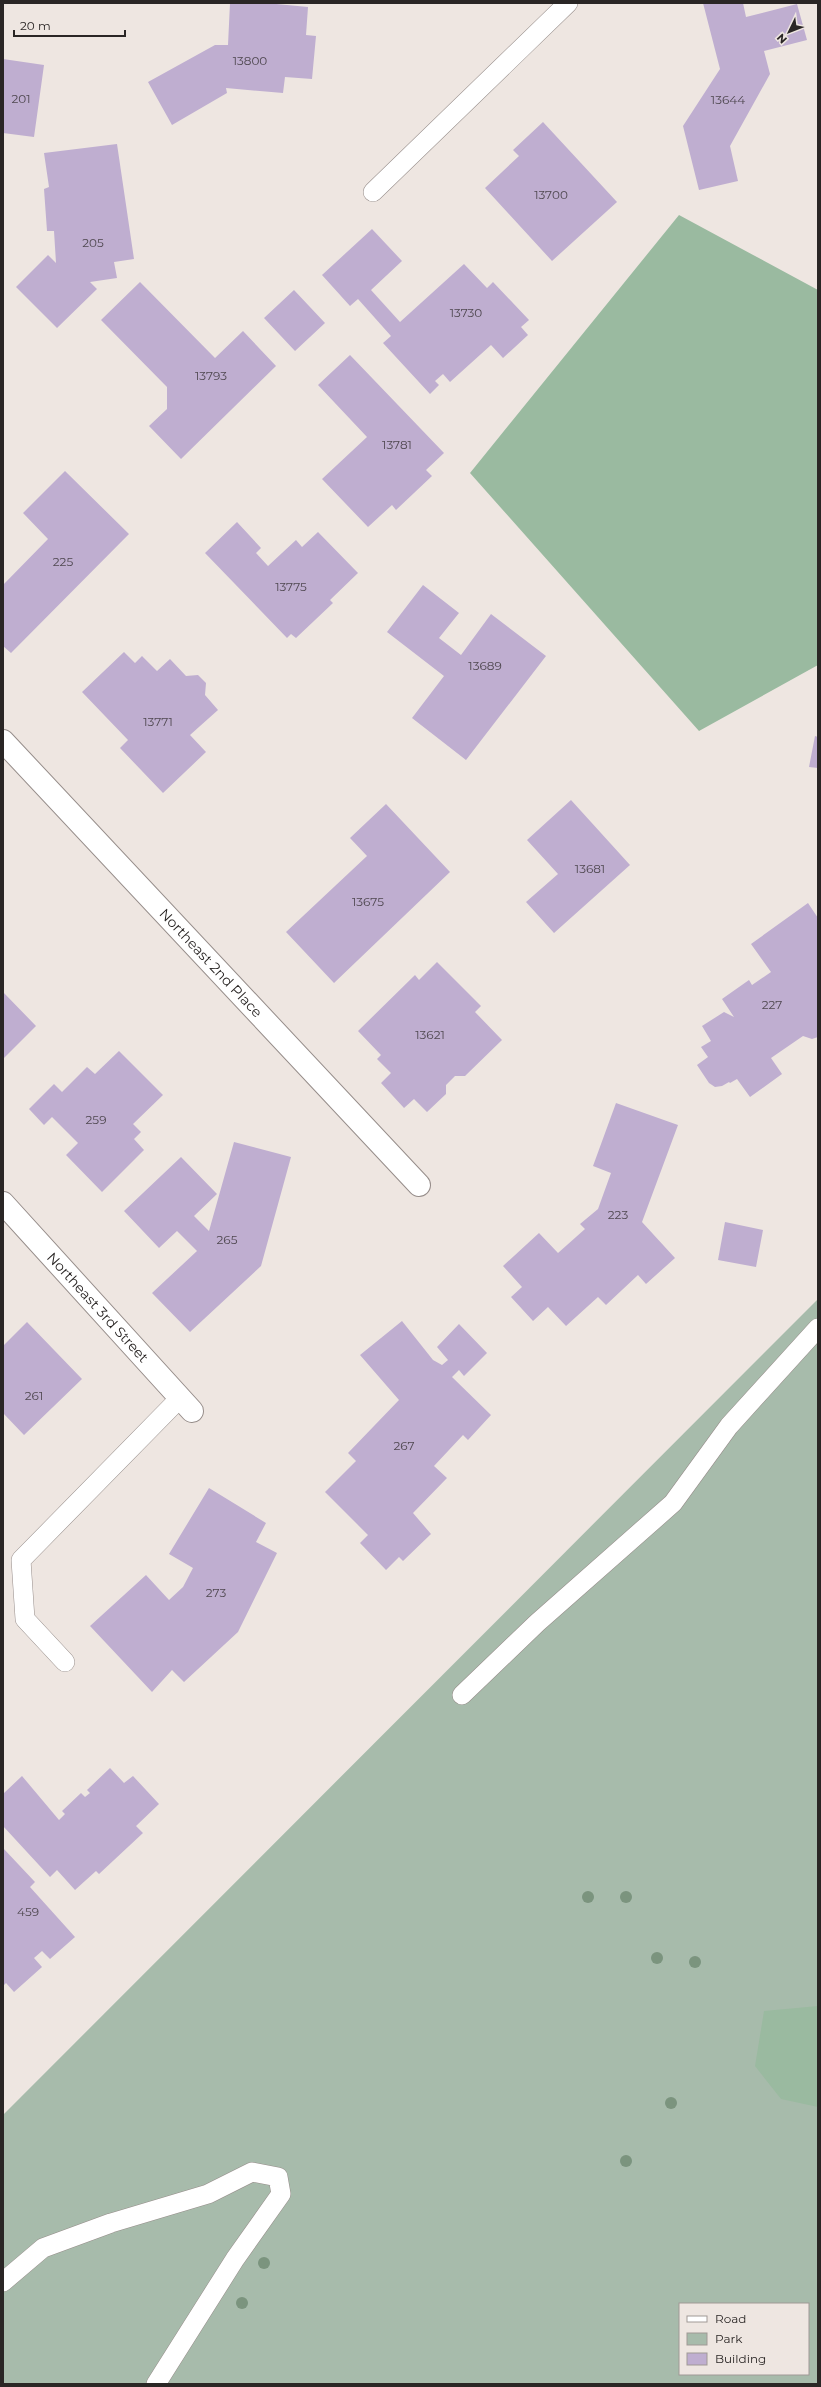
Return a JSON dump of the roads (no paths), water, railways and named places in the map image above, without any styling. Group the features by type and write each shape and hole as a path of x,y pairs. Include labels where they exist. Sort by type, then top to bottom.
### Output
{"street":[{"name":"Northeast 2nd Place","path":"3,741 419,1185"},
{"name":"Northeast 3rd Street","path":"3,1203 186,1405"}],"lane":[{"path":"373,192 568,3"},
{"path":"462,1695 537,1623 673,1503 729,1426 818,1328"},
{"path":"65,1662 25,1619 21,1560 186,1405"},
{"path":"3,2282 43,2248 111,2223 208,2194 252,2172 278,2177 281,2194 235,2259 156,2384"}]}
